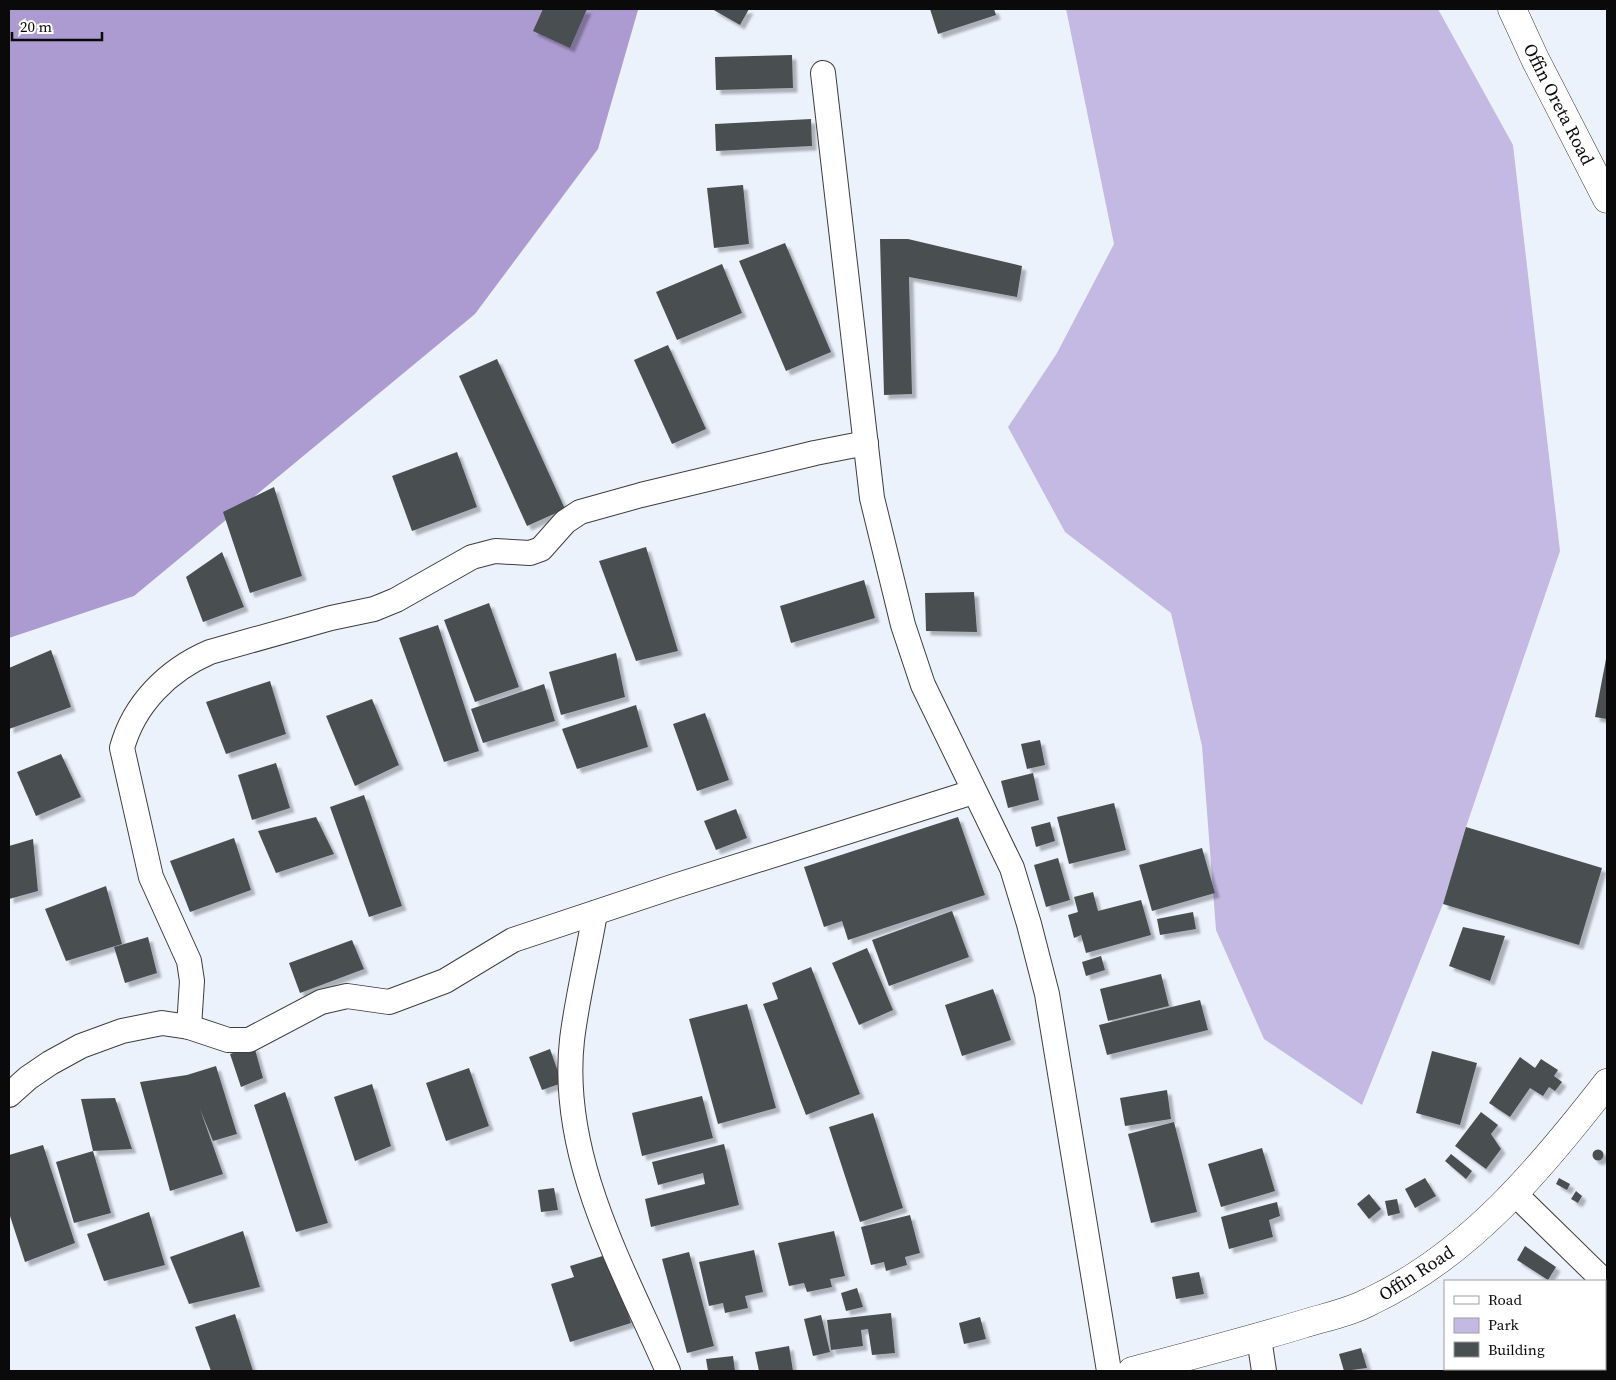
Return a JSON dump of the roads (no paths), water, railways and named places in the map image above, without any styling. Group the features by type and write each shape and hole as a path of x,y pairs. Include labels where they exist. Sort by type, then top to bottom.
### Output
{"street":[{"name":"Offin Oreta Road","path":"1512,9 1535,59 1607,199"},
{"path":"823,72 872,498 903,625 923,685 973,792 1012,868 1047,994 1110,1371"},
{"path":"189,1027 192,981 189,961 151,877 122,748 128,728 140,708 176,672 191,660 210,652 331,618 374,609 396,600 472,557 495,551 509,550 530,553 541,548 565,522 580,512 641,495 815,453 866,443"},
{"path":"9,1095 28,1078 81,1046 122,1031 162,1023 189,1027 228,1040 249,1040 321,1002 346,996 389,1002 445,981 513,940 973,792"},
{"path":"595,913 572,1040 575,1124 584,1164 599,1210 668,1371"},
{"name":"Offin Road","path":"1132,1371 1259,1338 1369,1303 1410,1282 1464,1242 1514,1193 1541,1165 1607,1083"},
{"path":"1514,1193 1603,1280"},
{"path":"1259,1338 1264,1371"}]}
